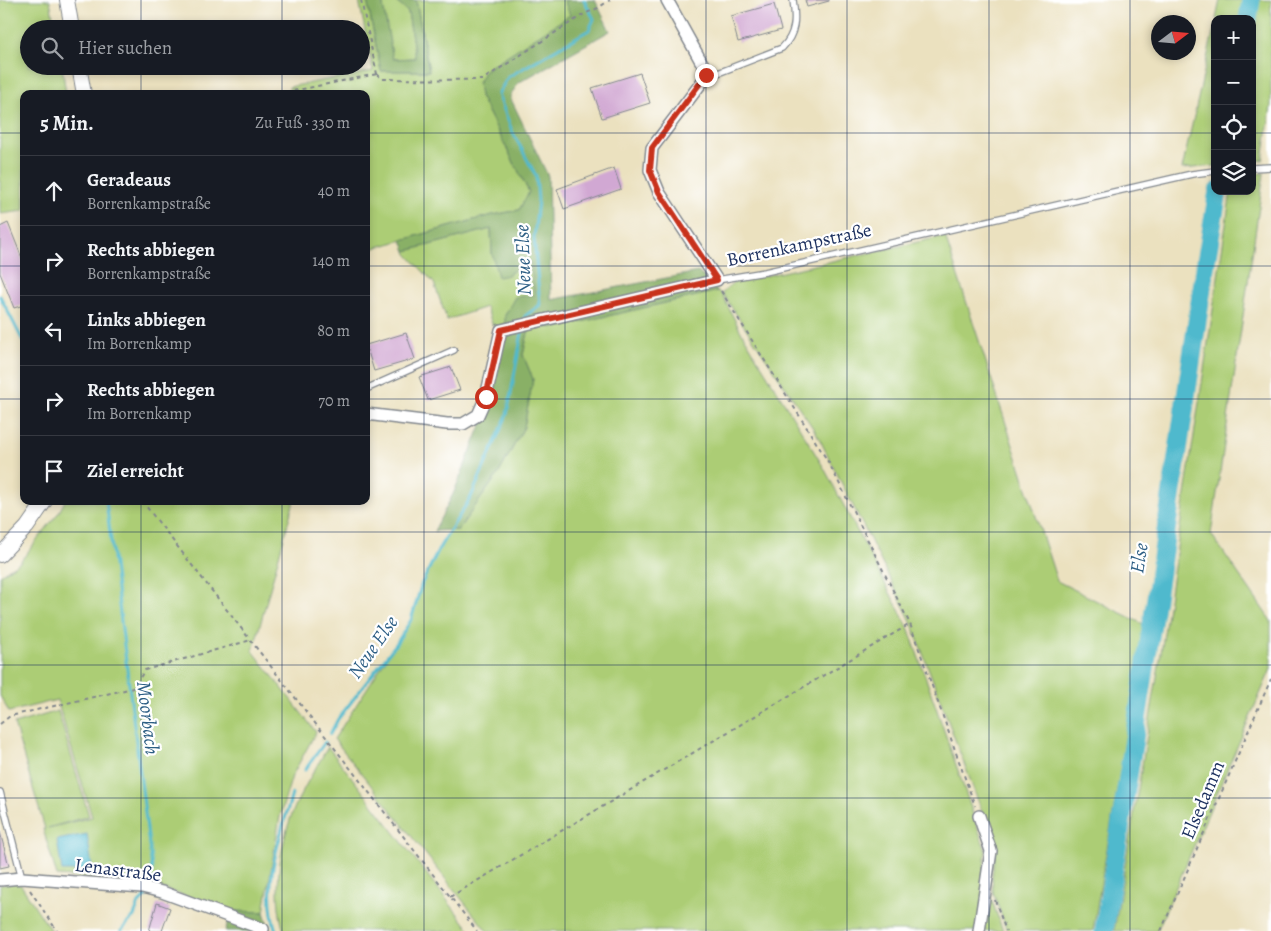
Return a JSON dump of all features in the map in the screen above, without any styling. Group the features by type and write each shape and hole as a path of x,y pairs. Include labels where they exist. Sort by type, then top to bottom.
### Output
{"street":[{"path":"67,0 70,20"},
{"path":"667,0 707,72 652,148 650,170 659,192 717,280"},
{"path":"81,75 83,90"},
{"name":"Borrenkampstraße","path":"370,414 447,424 463,424 478,415 486,397 501,330 717,280"},
{"path":"0,555 43,505"},
{"path":"979,816 991,851 979,931"},
{"name":"Lenastraße","path":"0,880 22,878 142,887 162,892 263,929"}],"lane":[{"path":"706,75 718,73 782,48 791,36 794,28 796,19 793,0"},
{"path":"1256,168 1271,167"},
{"name":"Borrenkampstraße","path":"717,280 765,272 1192,174 1211,172"},
{"path":"370,386 454,350"},
{"path":"0,792 22,878"}],"path":[{"path":"362,0 366,20"},
{"path":"370,39 377,74 382,79 482,80 584,14 610,0"},
{"path":"298,90 377,74"},
{"path":"717,280 722,294 829,463 910,624 979,816"},
{"path":"145,505 477,931"},
{"path":"450,897 910,624"},
{"path":"0,724 10,716 133,688 145,670 251,640"},
{"name":"Elsedamm","path":"1161,931 1271,680"},
{"path":"22,878 57,931"},
{"path":"987,879 1006,931"}],"green space":[{"path":"0,0 50,0 53,20 20,20 20,75 63,75 65,90 20,90 20,212 0,214"},
{"path":"359,0 367,0 381,71 429,71 416,0 564,0 571,15 485,70 478,83 480,96 529,192 519,210 488,216 374,248 370,256 370,90 289,90 289,87 352,75 370,75 370,72 373,71 370,56 370,20 363,20"},
{"path":"367,0 382,0 393,59 415,58 408,12 394,0 416,0 429,71 381,71"},
{"path":"382,0 394,0 408,12 415,58 392,59"},
{"path":"564,0 595,0 610,31 518,83 510,97 548,176 551,300 698,272 718,291 559,327 529,328 523,355 533,379 524,427 499,473 458,530 434,531 454,492 482,423 505,327 505,315 515,297 534,295 530,262 524,262 508,275 498,277 492,254 491,229 406,251 402,240 488,216 519,210 529,192 480,96 478,83 485,70 570,15"},
{"path":"1220,0 1246,0 1244,15 1217,15"},
{"path":"1257,0 1271,0 1271,106 1263,160 1256,161 1256,15"},
{"path":"1211,42 1211,166 1182,169"},
{"path":"1264,173 1211,534 1271,621 1271,669 1157,931 1114,931 1161,653 1230,195 1256,195 1256,174"},
{"path":"491,229 492,254 508,275 524,262 530,262 534,296 505,327 493,326 486,307 447,320 434,283 406,251"},
{"path":"945,236 1057,581 1145,625 1093,931 1007,931 993,892 992,875 996,849 910,619 817,434 722,293 733,283"},
{"path":"718,291 824,468 908,627 986,851 983,876 1003,931 487,931 334,739 411,621 422,584 449,531 458,530 499,473 524,427 533,379 523,355 529,328 559,327"},
{"path":"63,505 293,505 253,651 316,732 292,776 280,816 264,912 232,911 139,881 57,876 14,724 58,711 89,816 48,828 92,817 57,700 9,712 0,696 0,575 20,562"},
{"path":"328,747 471,931 284,931 278,900 278,883 287,830 298,800"},
{"path":"15,883 21,885 51,931 0,931 0,885"},
{"path":"232,911 264,912 270,931 225,931"}],"water":[{"path":"87,834 92,867 89,871 62,871 57,840"}],"building":[{"path":"805,0 829,0 829,1 807,7"},
{"path":"774,4 781,30 738,42 731,16"},
{"path":"640,73 650,103 602,118 592,88"},
{"path":"614,168 621,189 564,209 557,189"},
{"path":"8,223 20,253 20,306 14,308 0,273 0,227"},
{"path":"406,333 415,359 374,371 370,358 370,344"},
{"path":"451,367 460,390 428,400 419,377"},
{"path":"0,832 9,866 0,868"},
{"path":"157,903 170,908 162,931 149,931"}],"waterway":[{"name":"Neue Else","path":"330,734 338,719 396,644 411,620 422,583 441,545 471,497 507,415 525,316 540,305 534,238 538,200 536,176 512,131 498,94 508,77 589,30 594,19 584,0"},
{"name":"Else","path":"1249,15 1251,0"},
{"name":"Else","path":"1104,931 1217,195"},
{"name":"Moorbach","path":"0,296 20,335"},
{"name":"Moorbach","path":"106,505 152,869 149,885"},
{"name":"Neue Else","path":"305,770 325,742"},
{"name":"Neue Else","path":"276,931 270,897 271,879 292,794"},
{"name":"Moorbach","path":"121,931 134,916 139,903 146,896 147,891"}],"route":[{"path":"486,397 501,330 530,325 717,280 659,192 650,170 652,148 706,75"}]}
